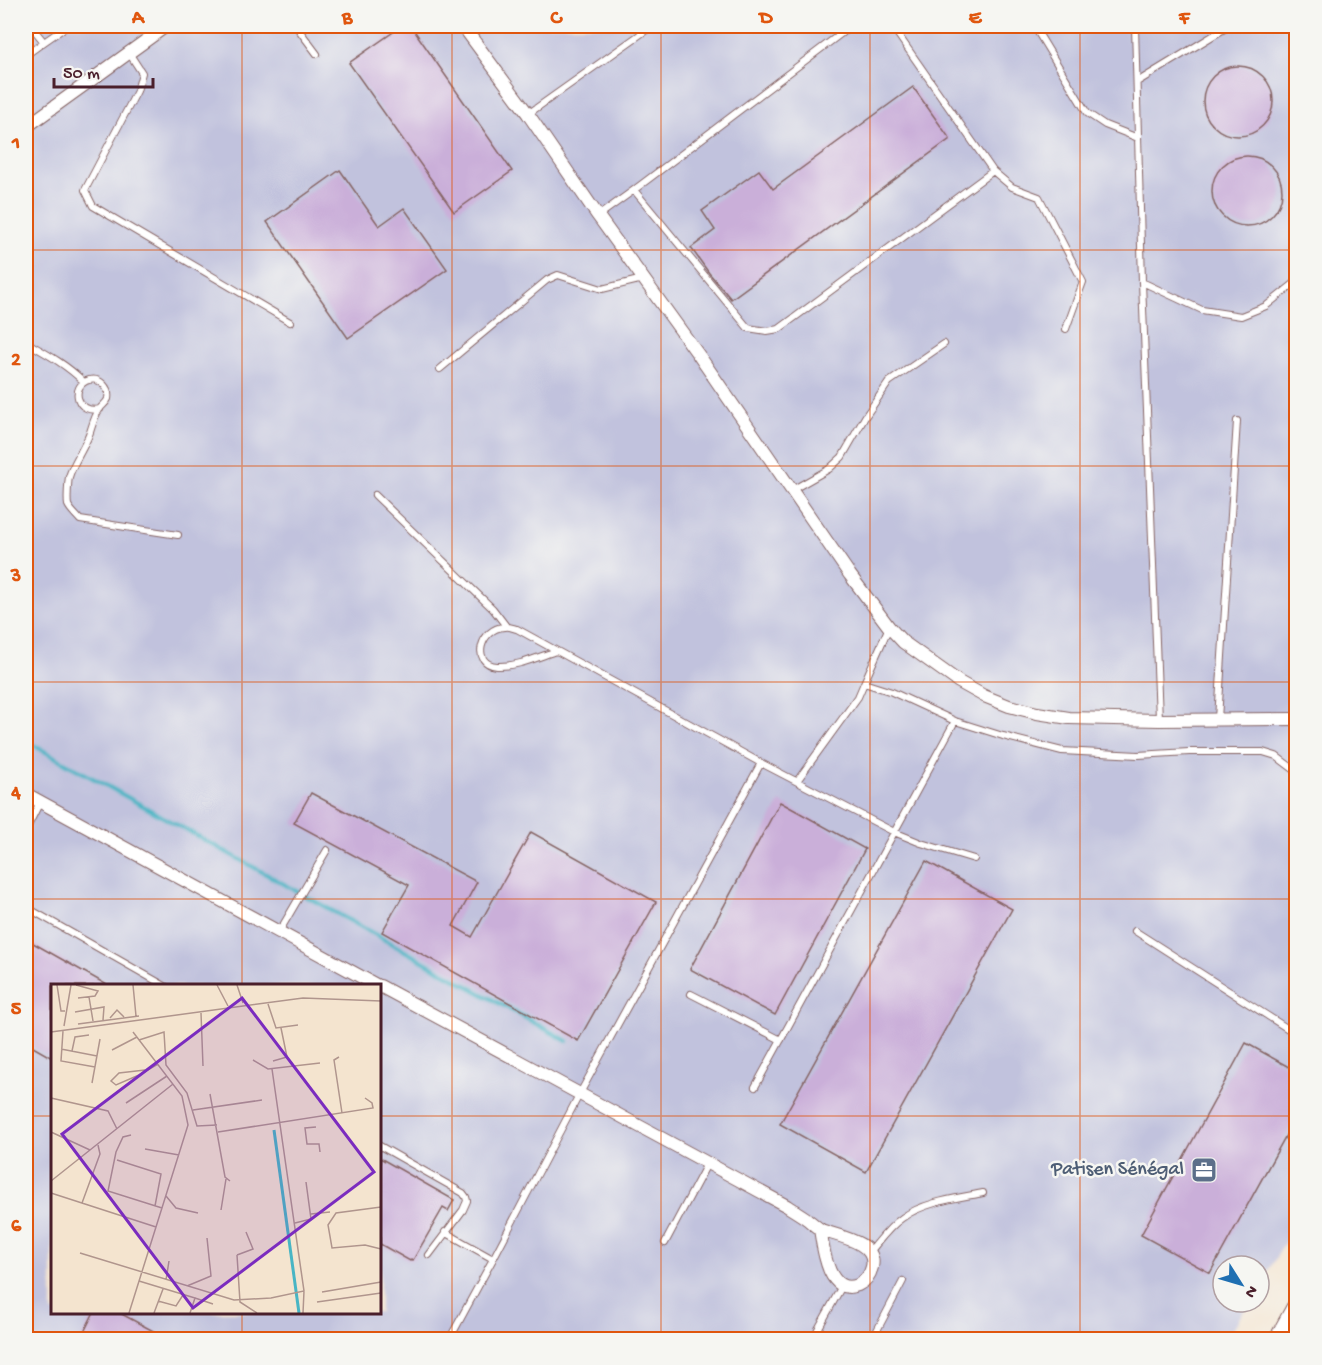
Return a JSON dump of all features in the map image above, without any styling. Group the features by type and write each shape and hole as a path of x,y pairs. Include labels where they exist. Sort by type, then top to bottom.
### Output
{"highway":[{"path":"1279,1340 1296,1308"}],"street":[{"path":"26,127 166,26"},
{"path":"463,26 528,114 850,575 903,642 959,682 984,696 1009,706 1037,713 1069,717 1159,720 1296,719"},
{"path":"26,794 375,984"},
{"path":"381,987 787,1206 820,1229 853,1240 870,1252 873,1262 864,1281 855,1286 842,1286 835,1280 824,1252 820,1229"}],"lane":[{"path":"31,26 44,42"},
{"path":"26,55 66,26"},
{"path":"296,26 317,54"},
{"path":"528,114 652,26"},
{"path":"598,216 850,26"},
{"path":"892,26 993,171 1012,187 1039,197 1083,282 1066,329"},
{"path":"1034,26 1087,113 1105,125 1138,138"},
{"path":"1135,26 1142,282 1159,720"},
{"path":"1137,82 1229,26"},
{"path":"129,53 142,73 137,91 85,190 93,206 290,322"},
{"path":"634,190 748,328 767,331 779,329 993,171"},
{"path":"440,369 547,280 558,275 602,289 643,279"},
{"path":"1142,282 1202,310 1240,316 1266,306 1296,282"},
{"path":"26,342 59,361 84,382"},
{"path":"792,490 829,469 842,457 889,382 944,344"},
{"path":"100,409 88,410 80,403 78,392 84,382 98,380 108,390 108,398 100,409 69,477 68,504 80,520 178,535"},
{"path":"1218,720 1237,422"},
{"path":"375,495 493,609 506,626 894,832 974,859"},
{"path":"506,626 494,629 483,643 481,651 488,664 503,666 556,651"},
{"path":"797,781 858,697 889,627"},
{"path":"864,682 892,692 955,721 1062,751 1138,755 1263,752 1276,756 1296,771"},
{"path":"755,1087 955,721"},
{"path":"449,1340 579,1095 761,763"},
{"path":"26,830 40,802"},
{"path":"279,932 327,850"},
{"path":"27,910 161,984"},
{"path":"1135,931 1296,1034"},
{"path":"692,994 781,1040"},
{"path":"381,1147 463,1193 466,1197 467,1202 463,1210 429,1255"},
{"path":"665,1243 707,1164"},
{"path":"870,1252 887,1231 902,1217 916,1209 983,1193"},
{"path":"445,1232 493,1259"},
{"path":"872,1340 903,1281"},
{"path":"812,1340 842,1286"}],"shaded area":[{"path":"26,26 1296,26 1296,1224 1271,1266 1271,1254 1211,1254 1211,1314 1242,1314 1227,1339 26,1339"}],"building":[{"path":"402,26 411,26 512,171 454,212 349,63"},
{"path":"1245,66 1258,72 1267,81 1271,87 1273,101 1271,115 1263,126 1252,134 1231,136 1213,126 1205,115 1203,94 1213,76 1224,68"},
{"path":"913,87 950,139 731,299 691,248 715,230 702,211 759,170 773,189"},
{"path":"1254,156 1267,162 1276,171 1280,177 1282,191 1280,205 1272,216 1261,224 1240,226 1222,216 1214,205 1212,184 1222,166 1233,158"},
{"path":"340,170 379,226 404,208 447,269 348,338 267,222"},
{"path":"311,793 477,882 453,926 472,937 531,832 656,902 578,1041 382,932 409,885 294,823"},
{"path":"780,802 865,849 775,1015 690,969"},
{"path":"926,861 1012,909 866,1172 780,1124"},
{"path":"26,939 105,984 51,984 51,1057 26,1043"},
{"path":"1246,1043 1296,1071 1296,1117 1220,1254 1211,1254 1210,1273 1141,1235"},
{"path":"381,1159 454,1200 448,1211 443,1208 413,1260 410,1261 381,1245"},
{"path":"93,1314 122,1314 170,1340 80,1340"}],"waterway":[{"path":"26,741 567,1041"}],"place":[{"name":"Patisen Sénégal","path":"1204,1170"}]}
